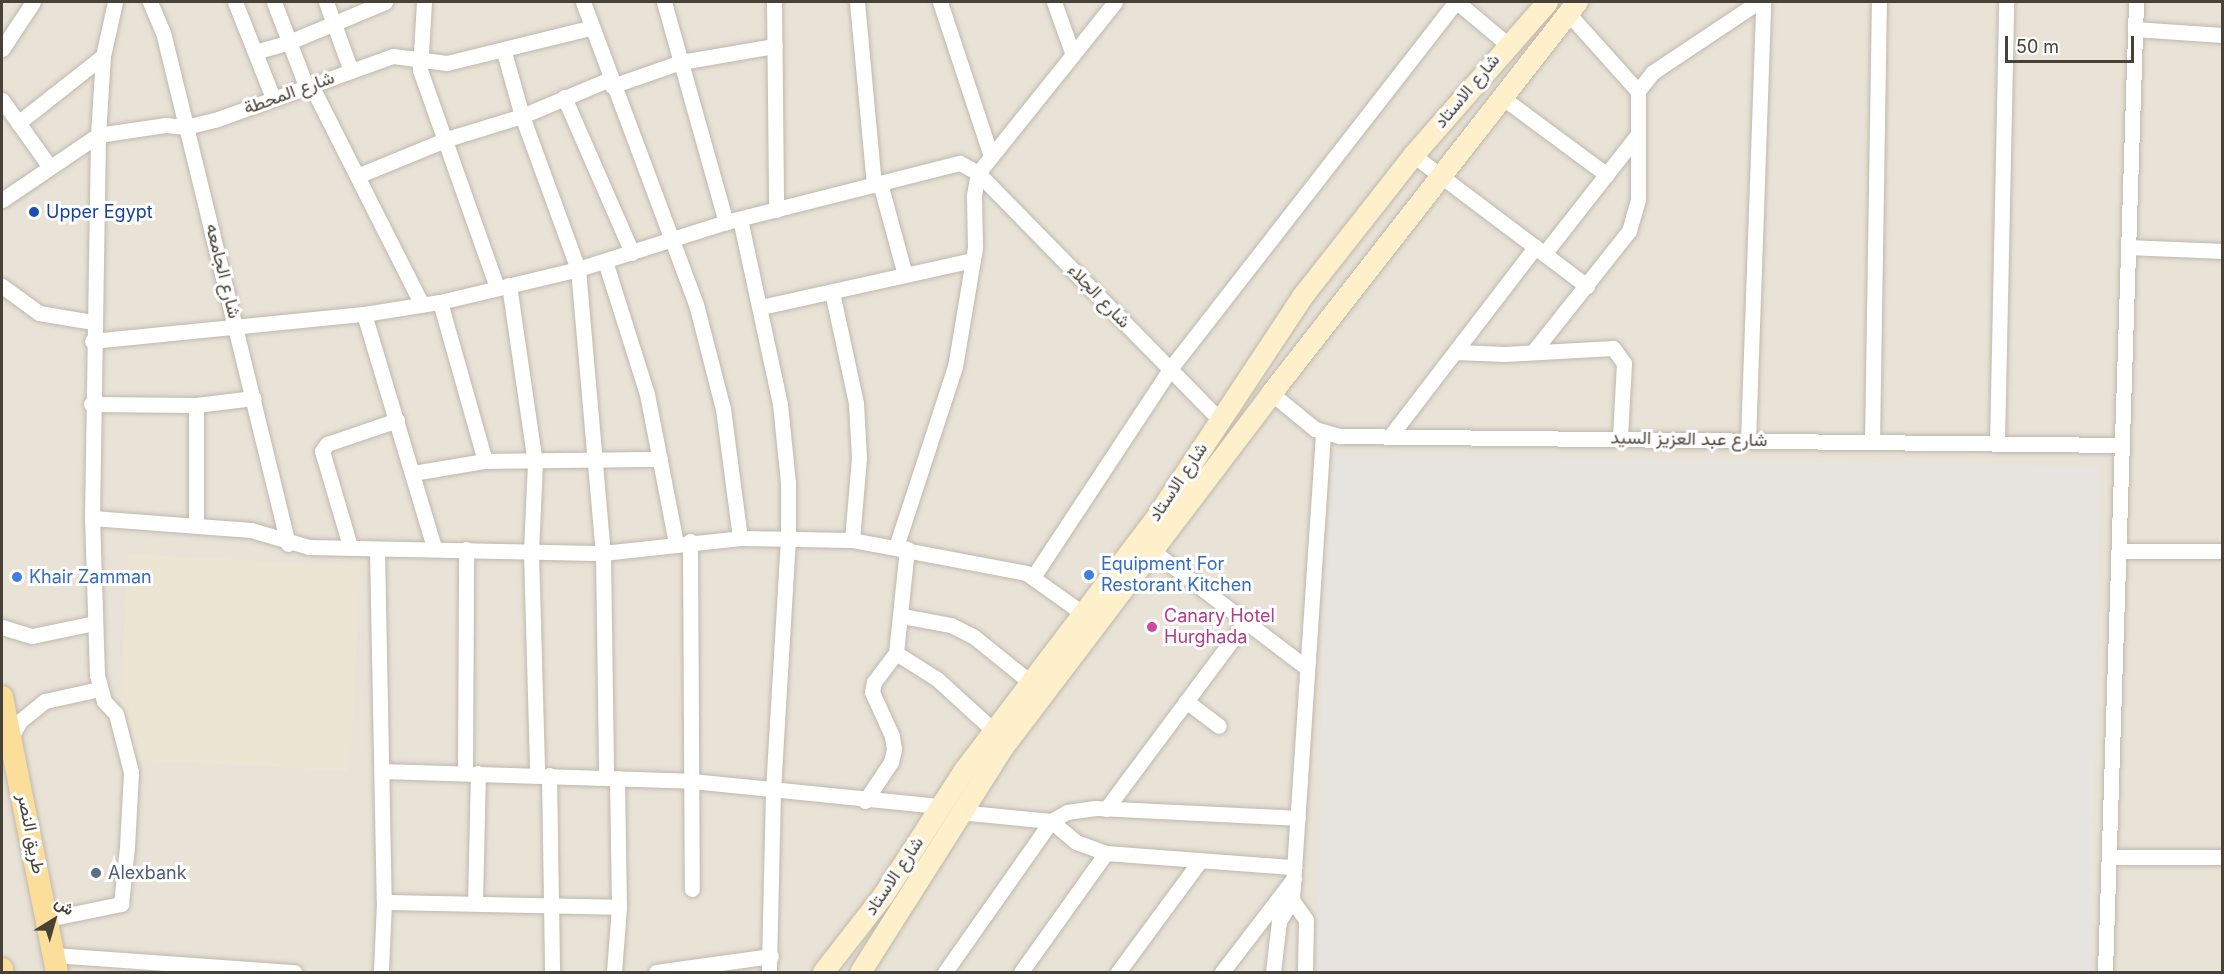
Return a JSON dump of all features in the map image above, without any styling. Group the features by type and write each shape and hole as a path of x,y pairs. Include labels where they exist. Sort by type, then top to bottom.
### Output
{"main road":[{"name":"شارع الاستاد","path":"860,972 993,730 1084,614 1154,519 1303,295 1413,154 1507,44 1547,2"},
{"name":"شارع الاستاد","path":"823,972 949,809 1002,748 1154,552 1271,393 1503,99 1572,7"},
{"name":"طريق النصر","path":"2,697 48,919 55,964"}],"street":[{"path":"2,49 33,2"},
{"path":"48,919 121,904 130,772 116,714 99,689 92,518 91,404 98,135 103,56 115,2"},
{"name":"شارع الجامعه","path":"150,2 161,23 237,326 288,544"},
{"path":"235,2 273,98"},
{"path":"274,2 309,85 422,305"},
{"path":"326,2 351,71"},
{"path":"255,52 289,42 385,2"},
{"path":"423,2 420,70 503,287 535,463 531,552 552,972"},
{"path":"583,2 590,28 674,240 696,304 723,409 740,538"},
{"path":"664,2 681,62 761,307 786,446 788,538 773,790 770,972"},
{"path":"774,2 776,210"},
{"path":"857,2 877,184 905,275"},
{"path":"940,2 991,156"},
{"path":"1054,2 1073,55"},
{"path":"865,801 891,762 894,749 892,736 872,692 874,682 896,653 902,615 902,548 955,367 973,260 978,173 1115,2"},
{"path":"1033,577 1170,369 1456,2 1507,44"},
{"path":"1638,91 1653,72 1758,2"},
{"path":"1748,440 1763,2"},
{"path":"1872,442 1879,2"},
{"path":"1997,443 2006,2"},
{"path":"2106,972 2136,2"},
{"path":"1533,352 1621,246 1635,216 1638,91 1572,7"},
{"name":"شارع المحطة","path":"2,200 49,166 98,135 166,125 186,127 393,56 420,57 438,64 504,52 590,28"},
{"path":"2135,30 2223,35"},
{"path":"357,176 447,139 522,116 564,97 611,82 681,62 775,46"},
{"path":"504,52 522,116 578,269 597,462 603,553 619,907 614,972"},
{"path":"18,123 103,56"},
{"path":"564,97 632,253"},
{"path":"1503,99 1607,175"},
{"path":"2,100 49,166"},
{"path":"1391,435 1455,352 1539,250 1607,175 1638,134"},
{"path":"1413,154 1587,286"},
{"path":"92,341 364,314 440,302 578,269 733,220 949,164 960,163 978,173"},
{"name":"شارع الجلاء","path":"978,173 1220,420"},
{"path":"2128,247 2223,251"},
{"path":"761,307 973,260"},
{"path":"605,261 647,394 660,459 683,542 692,781 692,889"},
{"path":"2,286 39,313 93,321"},
{"path":"832,292 856,403 858,458 852,540"},
{"path":"440,302 485,461"},
{"path":"364,314 434,548"},
{"path":"1455,352 1533,352 1606,347 1619,351 1624,363 1620,438"},
{"path":"1271,393 1323,433 1292,900 1279,921 1273,972"},
{"path":"91,404 196,405 254,398"},
{"path":"196,405 196,523"},
{"path":"350,546 322,451 327,444 397,420"},
{"name":"شارع عبد العزيز السيد","path":"1323,433 2122,445"},
{"path":"413,473 485,461 535,463 660,459"},
{"path":"92,518 196,523 251,530 288,544 309,548 350,546 377,549 434,548 603,553 683,542 740,538 852,540 902,548 1033,577 1084,614"},
{"path":"377,549 384,902 381,972"},
{"path":"466,549 475,903"},
{"path":"2119,551 2223,551"},
{"path":"1154,552 1307,668"},
{"path":"902,615 959,628 1030,682"},
{"path":"1106,809 1246,621"},
{"path":"2,627 32,636 95,623"},
{"path":"896,653 937,679 993,730"},
{"path":"11,737 20,721 45,701 99,689"},
{"path":"1186,701 1219,726"},
{"path":"382,771 543,774 692,781 1051,821 1077,810 1106,809 1298,818"},
{"path":"1051,821 1076,842 1106,853 1294,873"},
{"path":"945,972 1051,821"},
{"path":"1021,972 1106,853"},
{"path":"2109,857 2223,857"},
{"path":"1118,972 1199,862"},
{"path":"1222,972 1294,873"},
{"path":"1292,900 1306,920 1305,972"},
{"path":"384,902 619,907"},
{"path":"656,972 771,956"},
{"path":"55,964 294,972"}],"shaded area":[{"path":"2,2 2222,2 2222,972 2,972"},
{"path":"1326,453 2100,467 2091,972 1317,972"},
{"path":"128,554 361,566 350,771 117,759"}],"place":[{"name":"Upper Egypt","path":"34,212"},
{"name":"Equipment For Restorant Kitchen","path":"1089,575"},
{"name":"Khair Zamman","path":"17,577"},
{"name":"Canary Hotel Hurghada","path":"1152,627"},
{"name":"Alexbank","path":"96,873"}]}
